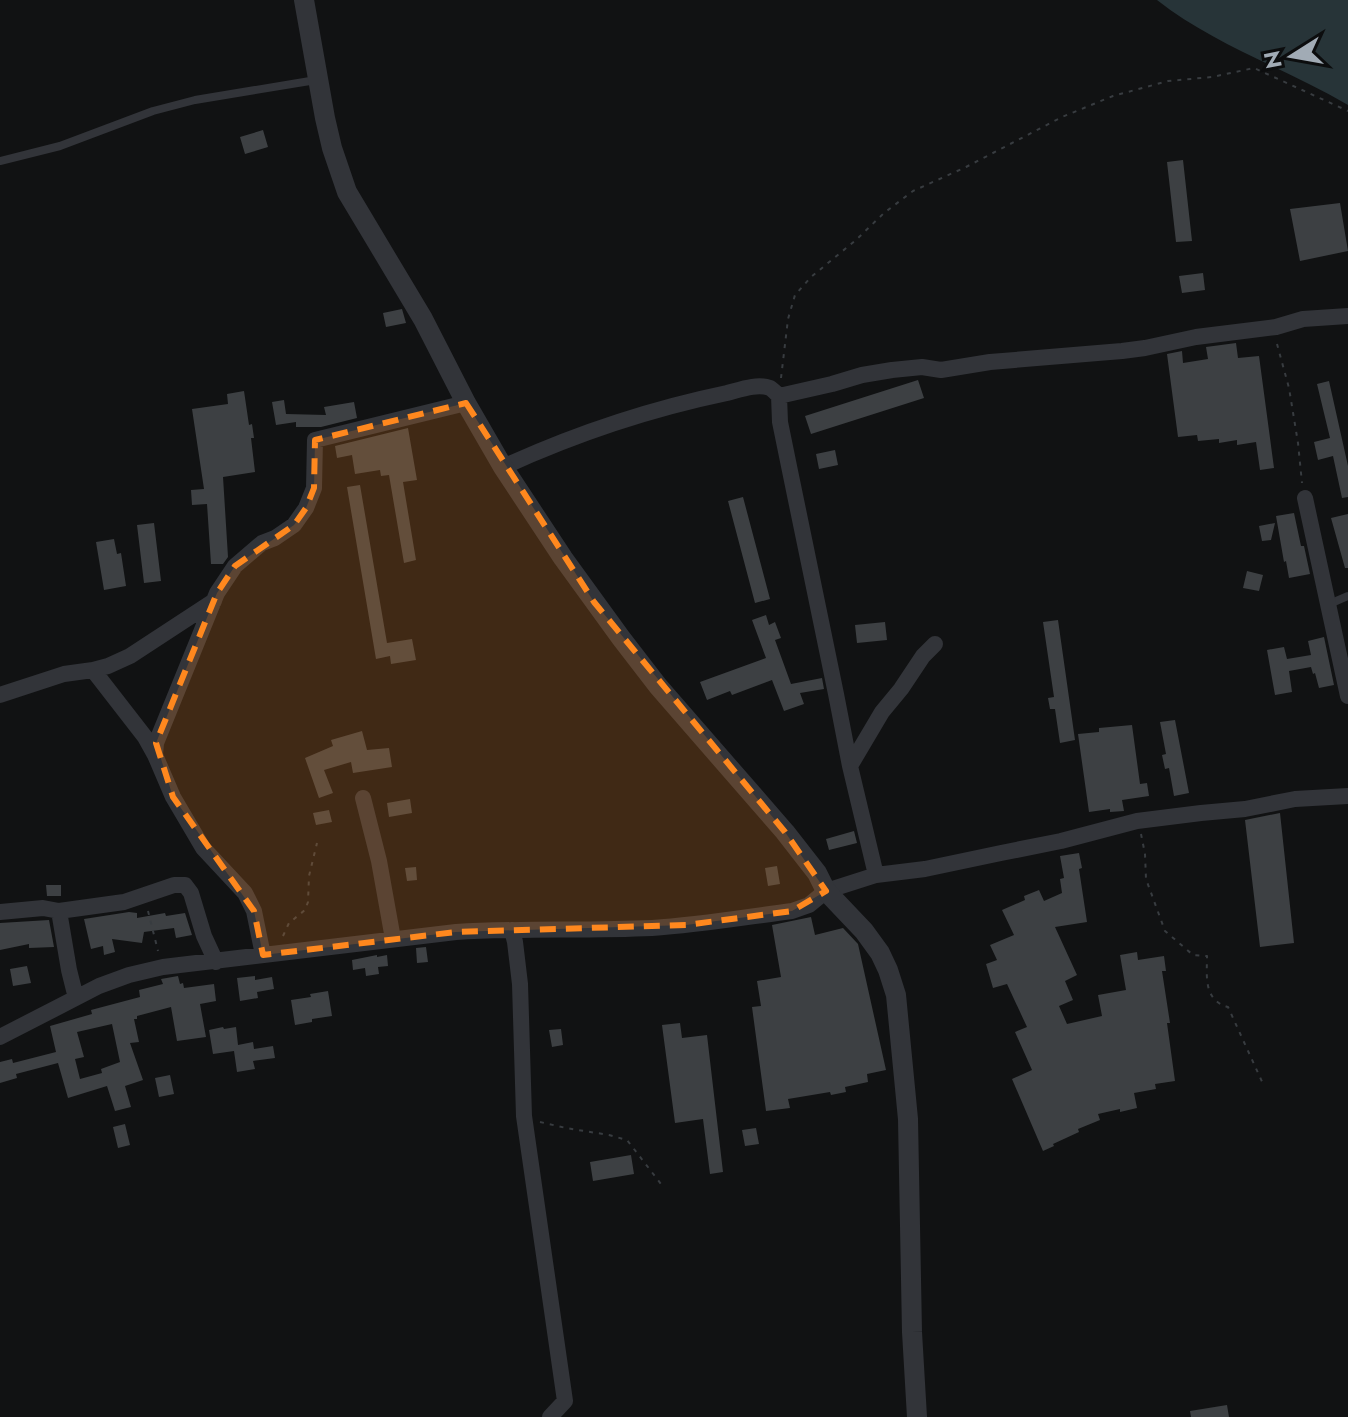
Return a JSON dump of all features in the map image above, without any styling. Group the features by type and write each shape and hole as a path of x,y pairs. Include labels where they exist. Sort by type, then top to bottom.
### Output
{"street":[{"path":"304,0 332,148 347,192 423,319 503,467 563,558 658,686 785,832 817,873 826,891 880,953 896,995 908,1119 912,1332 917,1417"},
{"path":"779,396 892,370 922,367 941,370 990,362 1122,351 1196,337 1276,327 1303,319 1348,316"},
{"path":"503,467 563,441 699,398 757,387 771,388 779,396 780,422 850,766 876,875"},
{"path":"155,755 156,743 217,593 235,566 262,543 294,525 306,508 314,488 315,440 466,403"},
{"path":"1305,498 1348,696"},
{"path":"0,695 64,674 108,666 130,656 214,601"},
{"path":"850,766 882,712 935,644"},
{"path":"93,670 145,737 173,797 203,848 245,893 254,911 263,955"},
{"path":"0,1037 112,981 163,967 456,932 686,925 792,911 809,905 826,891 876,875 925,869 1137,821 1245,809 1295,799 1348,796"},
{"path":"363,798 379,861 393,939"},
{"path":"0,912 43,908 59,911 124,902 174,885 185,885 194,899 204,936 216,962"},
{"path":"59,911 76,998"},
{"path":"512,930 520,984 524,1116 565,1401 550,1417"}],"lane":[{"path":"0,161 60,146 153,111 195,100 319,80"},
{"path":"1327,605 1348,596"}],"path":[{"path":"779,396 788,319 795,295 811,277 913,191 1062,117 1113,96 1168,81 1212,77 1254,68 1348,111"},
{"path":"1276,327 1277,344 1289,388 1305,498"},
{"path":"1137,821 1145,854 1146,879 1165,931 1193,955 1207,956 1208,992 1221,1005 1228,1007 1264,1086"},
{"path":"281,953 282,937 289,923 305,910 308,902 309,876 317,843"},
{"path":"144,894 163,967"},
{"path":"524,1116 530,1120 627,1140 661,1184"}],"highlighted area":[{"path":"466,403 594,602 785,832 826,891 792,911 686,925 456,932 263,955 254,911 173,797 156,743 217,593 235,566 294,525 306,508 314,488 315,440"}],"shaded area":[{"path":"1157,0 1348,0 1348,105 1202,30"}],"building":[{"path":"263,130 268,147 245,154 240,137"},
{"path":"1183,160 1192,241 1176,242 1167,162"},
{"path":"1340,203 1348,251 1300,261 1290,209"},
{"path":"1203,273 1205,290 1182,293 1179,276"},
{"path":"402,309 406,323 386,327 383,313"},
{"path":"1236,343 1238,358 1259,356 1274,468 1260,470 1256,442 1237,445 1237,440 1219,443 1219,439 1198,441 1197,435 1178,437 1167,354 1182,351 1183,363 1208,359 1206,347"},
{"path":"918,380 924,398 811,434 805,416"},
{"path":"1329,381 1348,466 1348,497 1342,498 1333,456 1318,460 1314,442 1330,438 1317,384"},
{"path":"244,391 254,438 251,438 255,472 223,477 228,557 223,564 211,564 207,504 192,505 191,490 204,489 192,409 228,404 227,394"},
{"path":"284,400 286,414 326,415 324,407 354,402 357,418 321,427 296,427 296,422 276,425 272,402"},
{"path":"408,428 417,480 403,482 416,560 404,563 389,475 381,476 380,470 355,474 352,455 337,458 335,446"},
{"path":"835,450 838,465 819,469 816,454"},
{"path":"360,485 387,643 412,639 416,660 391,664 390,656 376,659 347,487"},
{"path":"743,497 770,599 755,603 728,501"},
{"path":"1294,513 1310,574 1289,578 1276,516"},
{"path":"1348,514 1348,568 1345,568 1331,518"},
{"path":"154,523 161,581 144,583 137,525"},
{"path":"1275,523 1271,540 1262,541 1259,526"},
{"path":"114,539 117,554 121,553 126,586 104,590 96,542"},
{"path":"1247,571 1263,575 1259,591 1243,588"},
{"path":"766,615 769,625 775,622 781,638 775,640 791,684 822,678 824,689 800,693 804,704 784,711 772,680 732,695 730,691 707,700 700,682 766,658 752,620"},
{"path":"1058,620 1075,740 1060,743 1055,709 1050,709 1048,698 1054,697 1043,622"},
{"path":"885,622 887,640 857,643 855,625"},
{"path":"1324,637 1334,685 1319,688 1311,667 1289,671 1292,692 1275,695 1267,650 1284,647 1287,659 1311,655 1308,641"},
{"path":"1175,720 1189,793 1174,796 1169,768 1165,769 1162,755 1166,754 1160,722"},
{"path":"1132,725 1140,784 1147,783 1149,796 1122,800 1124,811 1089,812 1078,734 1099,732 1099,728"},
{"path":"362,731 367,750 389,748 392,767 353,773 351,762 324,770 333,793 319,798 305,758 333,746 331,740"},
{"path":"410,799 412,813 389,817 387,803"},
{"path":"329,810 332,822 316,825 313,813"},
{"path":"1280,813 1294,943 1260,947 1245,820"},
{"path":"854,831 857,843 829,850 826,839"},
{"path":"1079,853 1087,922 1055,927 1077,975 1065,981 1073,1000 1059,1006 1067,1024 1102,1016 1098,995 1126,990 1120,955 1137,952 1138,960 1164,956 1166,971 1162,971 1175,1081 1155,1084 1156,1089 1134,1093 1137,1108 1098,1114 1100,1120 1078,1129 1079,1132 1043,1151 1012,1079 1032,1070 1015,1032 1027,1027 1007,984 993,988 986,964 997,960 990,945 1014,935 1002,910 1039,890 1044,901 1062,893 1060,879 1064,878 1060,856"},
{"path":"777,866 780,884 768,886 765,868"},
{"path":"416,867 417,880 407,881 405,868"},
{"path":"46,885 61,885 61,896 47,896"},
{"path":"137,913 137,918 185,913 192,935 176,938 174,928 144,932 142,943 112,939 115,952 104,955 103,946 91,949 84,919"},
{"path":"811,917 815,935 843,928 858,944 886,1070 867,1074 868,1082 845,1087 846,1092 788,1099 790,1108 766,1111 752,1007 761,1006 757,981 781,977 772,925"},
{"path":"49,920 54,947 29,948 29,944 0,950 0,923"},
{"path":"426,947 428,962 417,963 416,948"},
{"path":"387,955 388,966 378,967 379,974 366,976 365,968 353,970 352,960"},
{"path":"27,966 31,983 13,986 10,969"},
{"path":"178,976 184,988 214,984 216,1001 200,1004 206,1037 177,1041 171,1007 134,1019 139,1042 130,1043 143,1080 125,1086 131,1107 115,1111 107,1086 68,1098 58,1063 16,1074 17,1078 0,1083 0,1062 12,1059 13,1063 56,1052 50,1026 92,1014 91,1010 140,997 139,990 163,984 161,979","holes":["112,1024 120,1062 101,1069 102,1073 80,1079 75,1059 84,1057 77,1032"]},
{"path":"255,976 255,980 272,977 274,989 257,992 258,998 240,1001 237,978"},
{"path":"328,991 332,1016 295,1025 291,1000"},
{"path":"680,1023 682,1038 707,1035 723,1172 710,1174 703,1119 675,1123 662,1025"},
{"path":"236,1027 238,1045 253,1042 254,1049 273,1046 275,1058 253,1061 255,1069 237,1072 234,1051 213,1054 209,1030"},
{"path":"561,1029 563,1045 552,1047 549,1030"},
{"path":"170,1075 174,1094 159,1097 155,1078"},
{"path":"125,1124 130,1145 118,1148 113,1127"},
{"path":"756,1128 759,1144 745,1146 742,1130"},
{"path":"631,1155 634,1174 593,1181 590,1162"},
{"path":"1227,1405 1229,1417 1191,1417 1190,1411"}]}
